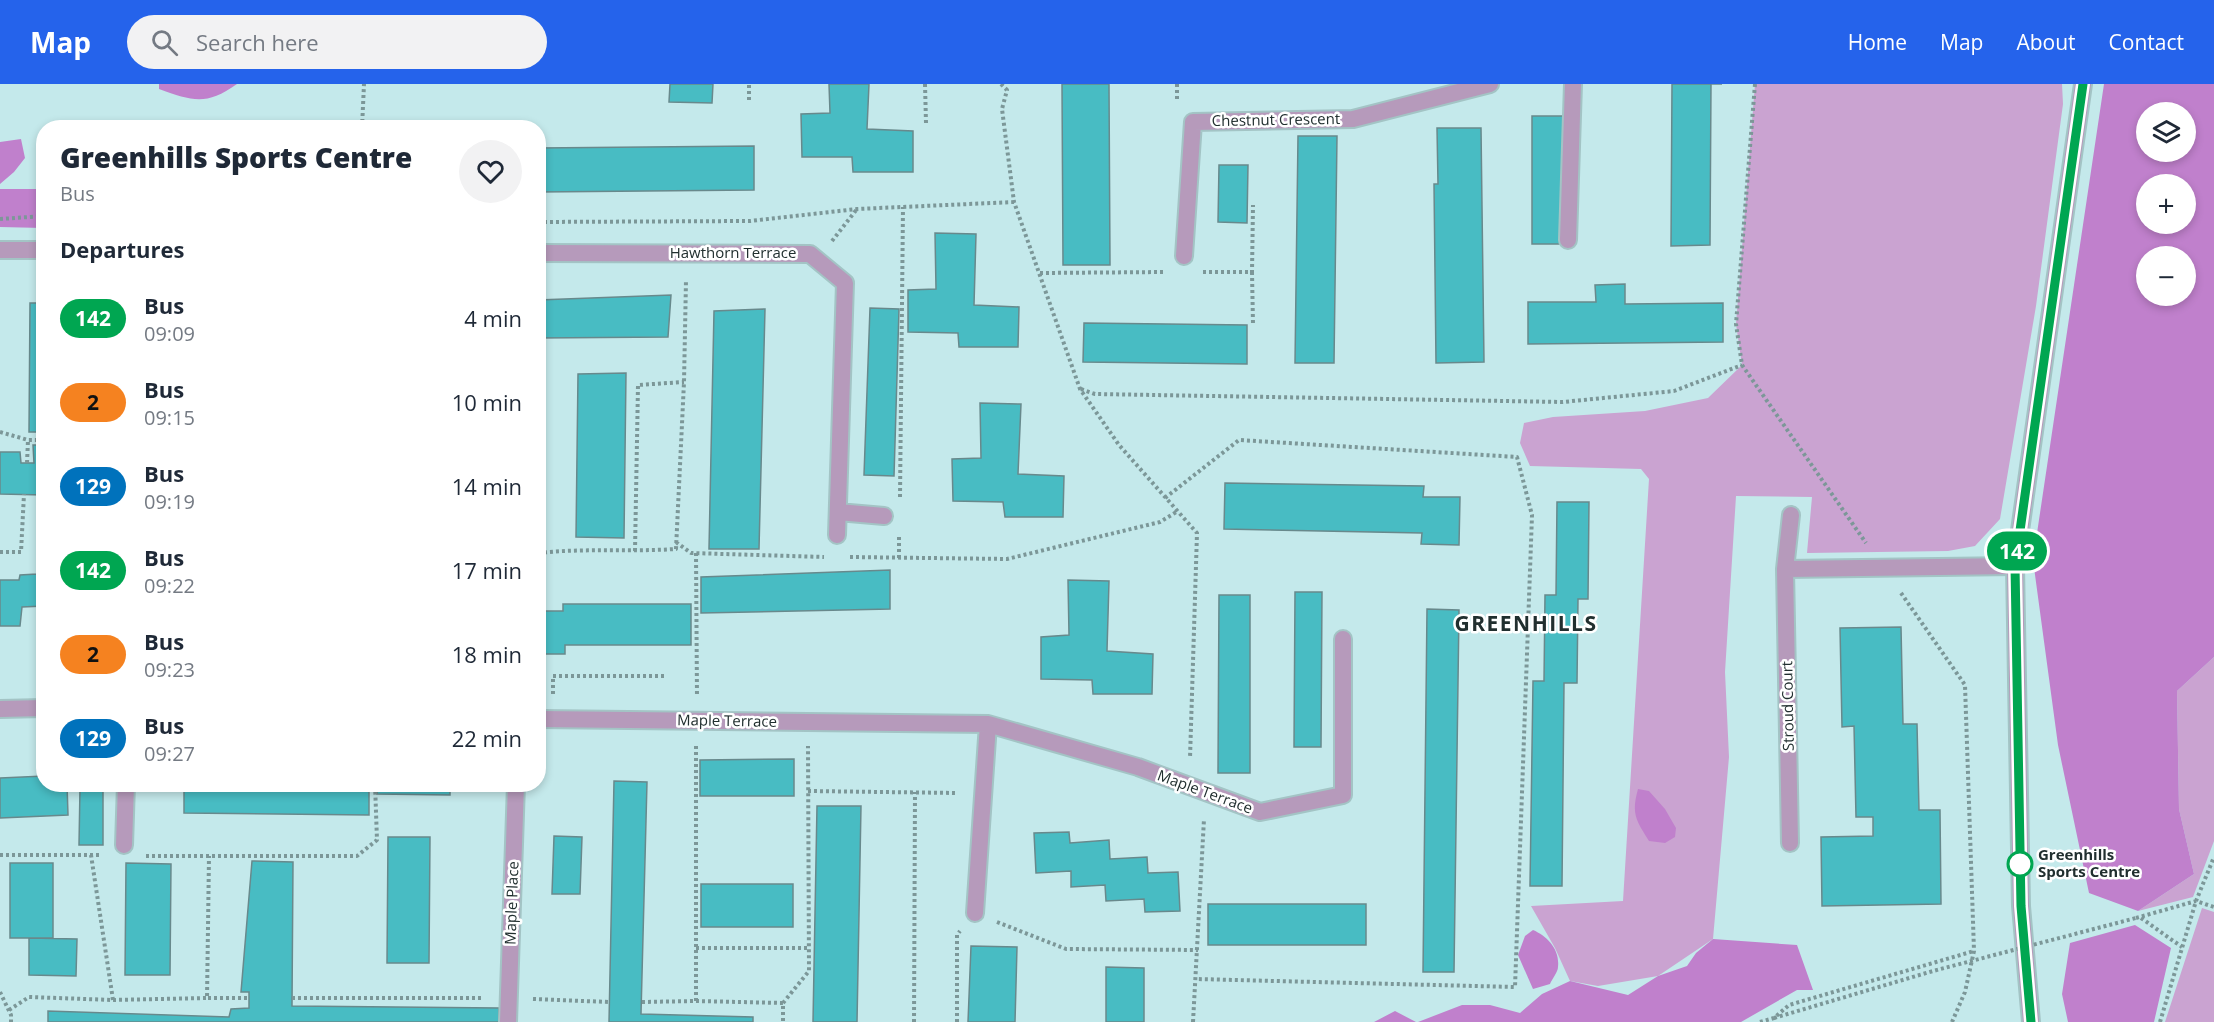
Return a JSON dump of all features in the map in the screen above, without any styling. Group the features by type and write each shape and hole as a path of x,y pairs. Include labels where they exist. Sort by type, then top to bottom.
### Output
{"street":[{"name":"Chestnut Crescent","path":"1184,256 1193,122 1353,119 1490,84"},
{"path":"1568,240 1573,84"},
{"path":"2031,1022 2021,906 2015,566 2083,84"},
{"path":"0,250 36,250"},
{"name":"Hawthorn Terrace","path":"546,253 810,254 845,283 837,535"},
{"path":"838,512 884,516"},
{"name":"Stroud Court","path":"1790,843 1785,569 1791,515"},
{"path":"1785,569 2015,566"},
{"name":"Maple Terrace","path":"546,719 988,724 1138,767 1260,812 1343,795 1343,639"},
{"path":"0,709 36,708"},
{"path":"975,913 988,724"},
{"path":"118,850 125,792"},
{"name":"Maple Place","path":"507,1022 516,792"}],"path":[{"path":"363,120 364,84"},
{"path":"749,84 749,100"},
{"path":"925,84 926,123"},
{"path":"1001,84 1007,87 1002,109 1014,202 1080,389 1119,446 1197,533 1198,950 1193,1022"},
{"path":"546,222 750,221 856,209 1014,202"},
{"path":"900,504 903,207"},
{"path":"817,260 856,209"},
{"path":"0,219 36,217"},
{"path":"546,552 676,549 687,253"},
{"path":"1252,272 1253,324"},
{"path":"1080,389 1095,394 1563,402 1674,391 1742,365"},
{"path":"635,551 638,385 684,382"},
{"path":"0,432 36,440"},
{"path":"27,463 28,440"},
{"path":"1166,498 1239,440 1516,457 1532,515 1515,987 1196,979"},
{"path":"0,552 21,552 24,494"},
{"path":"845,557 1007,559 1160,522 1178,511"},
{"path":"899,527 899,558"},
{"path":"676,542 696,554 835,557"},
{"path":"696,554 696,1001"},
{"path":"546,719 553,675 666,676"},
{"path":"783,1022 783,1003 809,971 808,722"},
{"path":"808,791 984,793"},
{"path":"145,856 357,856 377,840 375,792"},
{"path":"914,1022 915,792"},
{"path":"0,855 92,855 118,850"},
{"path":"92,855 113,1000"},
{"path":"207,998 209,856"},
{"path":"2160,1022 2196,901 2214,857"},
{"path":"1760,1022 1933,971 2196,901 2214,907"},
{"path":"957,1022 957,934 975,913 1066,949 1198,950"},
{"path":"2138,918 2182,947"},
{"path":"696,948 808,948"},
{"path":"1774,1018 1789,1005 1974,951"},
{"path":"0,992 11,1015 11,1022"},
{"path":"9,1010 29,997 113,1000 249,999"},
{"path":"292,999 508,997 609,1002"},
{"path":"642,1002 783,1003"}],"shaded area":[{"path":"159,84 237,84 217,96 199,99 159,89"},
{"path":"1755,84 2062,84 2063,104 2036,306 2000,519 1975,546 1948,551 1807,553 1812,497 1736,496 1725,672 1729,757 1713,939 1658,976 1598,986 1570,981 1555,948 1531,906 1623,901 1649,479 1641,469 1530,466 1520,443 1524,423 1553,417 1645,411 1708,398 1742,365 1736,324"},
{"path":"2104,84 2214,84 2214,657 2177,691 2179,809 2194,874 2138,911 2089,893 2058,745 2033,560"},
{"path":"21,139 25,158 0,184 0,142"},
{"path":"0,189 36,189 36,228 0,227"},
{"path":"2214,657 2214,841 2193,897 2138,911 2194,874 2179,809 2177,691"},
{"path":"1638,789 1649,791 1665,809 1676,828 1675,837 1665,843 1649,841 1636,816 1635,805"},
{"path":"2202,908 2214,912 2214,1022 2165,1022"},
{"path":"2135,925 2171,948 2154,1022 2068,1022 2062,994 2070,943"},
{"path":"1533,930 1552,944 1557,954 1558,967 1550,984 1533,989 1518,955 1525,936"},
{"path":"1713,939 1797,945 1813,990 1797,990 1741,1022 1418,1022 1462,1005 1490,1005 1520,1013 1542,994 1570,981 1628,995 1658,976 1687,966 1696,953"},
{"path":"1395,1011 1416,1022 1374,1022"}],"building":[{"path":"670,84 713,84 712,103 669,102"},
{"path":"829,84 869,84 867,129 913,131 913,172 853,172 852,157 802,157 801,114 830,113"},
{"path":"1062,84 1109,84 1110,265 1063,265"},
{"path":"1672,84 1711,84 1710,245 1671,246"},
{"path":"1532,116 1563,116 1563,244 1532,244"},
{"path":"1437,128 1481,128 1484,362 1436,363 1434,184 1438,184"},
{"path":"1298,136 1337,136 1334,363 1295,363"},
{"path":"754,146 754,190 546,192 546,148"},
{"path":"1219,165 1248,165 1247,223 1218,222"},
{"path":"935,233 976,234 974,305 1019,307 1018,347 959,347 958,333 908,332 908,290 936,289"},
{"path":"1625,284 1625,304 1723,303 1723,342 1528,344 1528,302 1596,302 1595,285"},
{"path":"671,295 668,337 546,338 546,300"},
{"path":"30,303 36,303 36,432 29,432"},
{"path":"870,308 899,309 894,476 864,475"},
{"path":"765,309 759,549 709,549 714,311"},
{"path":"1084,323 1247,325 1247,364 1083,362"},
{"path":"626,373 624,538 576,537 578,374"},
{"path":"980,403 1021,404 1018,474 1064,476 1063,517 1005,517 1003,502 953,501 952,459 981,458"},
{"path":"33,445 36,445 36,495 0,494 0,452 20,452 21,463 34,463"},
{"path":"1225,483 1424,486 1423,497 1460,497 1459,545 1421,544 1422,533 1224,529"},
{"path":"1557,502 1589,502 1588,599 1578,599 1577,683 1564,683 1562,886 1530,886 1533,681 1544,681 1545,595 1556,595"},
{"path":"890,570 890,609 701,613 701,577"},
{"path":"36,574 36,606 22,607 20,626 0,626 0,580 19,580 20,575"},
{"path":"1068,580 1109,581 1107,651 1153,654 1152,694 1093,694 1092,680 1041,679 1041,637 1069,635"},
{"path":"1295,592 1322,592 1321,747 1294,747"},
{"path":"1219,595 1250,595 1250,773 1218,773"},
{"path":"563,604 691,604 691,645 565,645 565,654 546,654 546,611 563,611"},
{"path":"1427,609 1459,610 1454,972 1423,972"},
{"path":"1901,627 1903,724 1917,724 1919,810 1940,810 1941,904 1822,906 1821,837 1873,836 1873,817 1856,817 1854,726 1842,727 1840,628"},
{"path":"794,759 794,796 700,796 700,760"},
{"path":"36,776 36,792 67,792 68,815 0,818 0,778"},
{"path":"614,781 647,782 641,1014 753,1017 753,1022 609,1022"},
{"path":"80,792 103,792 103,845 79,845"},
{"path":"184,792 369,792 369,815 184,813"},
{"path":"377,792 450,792 450,795 377,794"},
{"path":"817,806 861,806 857,1022 813,1022"},
{"path":"1069,832 1070,843 1109,840 1110,859 1147,857 1148,873 1178,872 1180,911 1145,912 1144,899 1106,901 1105,885 1071,887 1071,871 1036,873 1034,833"},
{"path":"554,836 582,837 580,894 552,894"},
{"path":"388,837 430,837 429,963 387,963"},
{"path":"252,861 293,862 292,1006 499,1008 499,1022 48,1022 48,1011 229,1017 231,1009 249,1008 249,992 241,992"},
{"path":"10,863 53,863 53,938 10,938"},
{"path":"126,863 171,864 170,975 125,975"},
{"path":"701,884 793,884 793,927 701,927"},
{"path":"1208,904 1366,904 1366,945 1208,945"},
{"path":"29,938 77,939 76,976 29,975"},
{"path":"971,946 1017,947 1015,1022 968,1022"},
{"path":"1106,967 1144,968 1144,1022 1106,1022"}],"bus line":[{"name":"142","path":"2031,1022 2021,906 2015,566 2083,84"}],"place":[{"name":"Greenhills Sports Centre","path":"2020,864"}],"district":[{"name":"GREENHILLS","path":"1526,624"}]}
